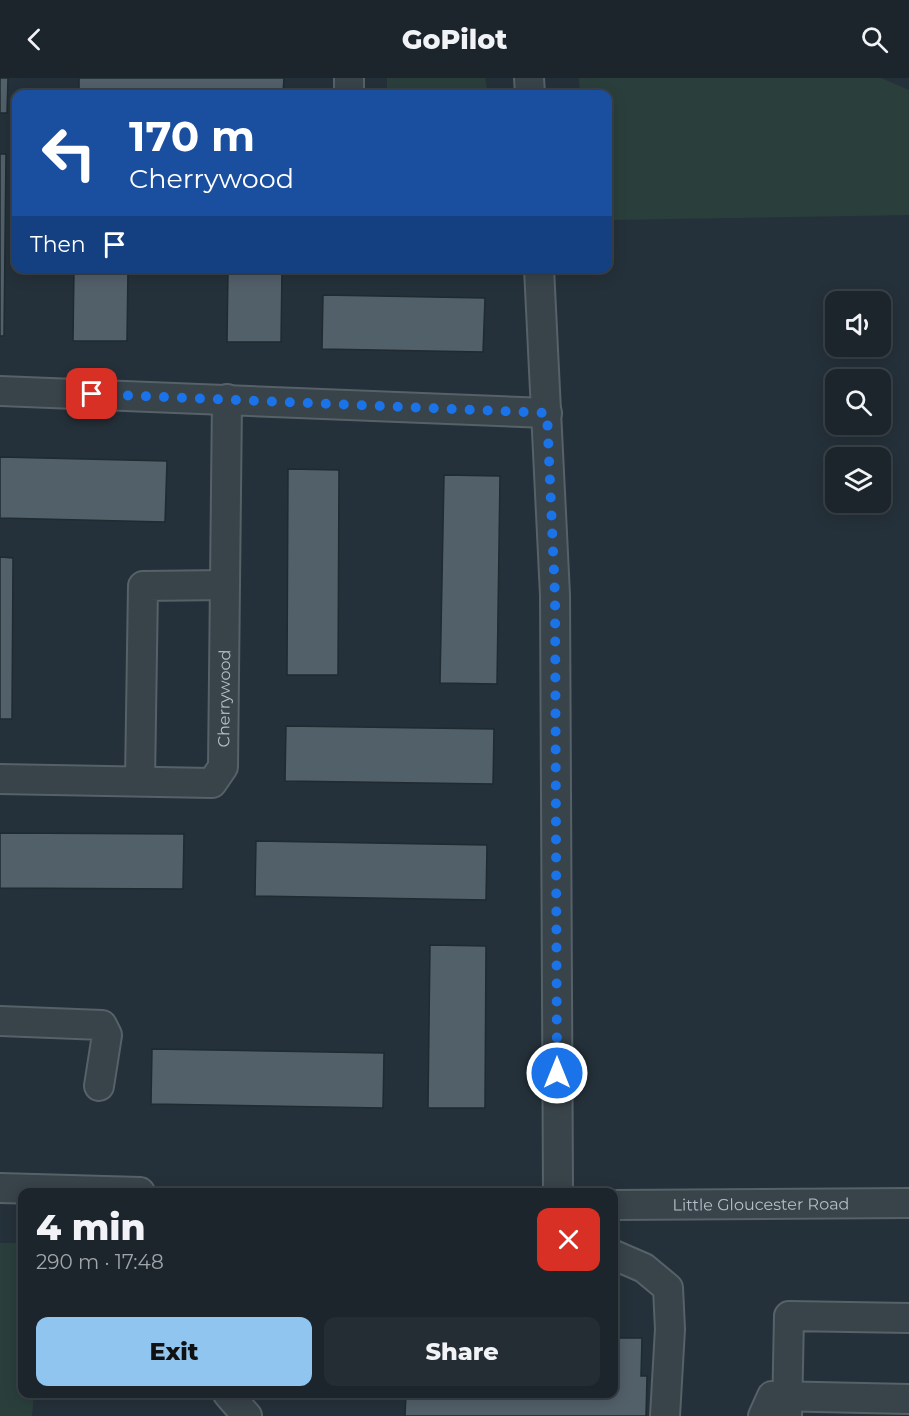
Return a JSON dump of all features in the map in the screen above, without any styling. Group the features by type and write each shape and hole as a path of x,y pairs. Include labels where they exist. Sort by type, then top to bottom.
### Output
{"street":[{"path":"539,273 555,595 558,1188"},
{"path":"0,391 547,413"},
{"name":"Cherrywood","path":"0,778 212,783 224,767 227,399"},
{"path":"140,781 143,586 225,585"},
{"path":"0,1021 102,1025 107,1035 99,1086"},
{"path":"0,1188 18,1189"},
{"name":"Little Gloucester Road","path":"618,1205 909,1203"},
{"path":"618,1257 644,1268 669,1288 670,1329 665,1416"},
{"path":"787,1406 789,1316 909,1318"},
{"path":"764,1416 772,1396 787,1406 909,1399"},
{"path":"231,1398 247,1416"}],"green space":[{"path":"387,78 485,78 487,90 387,90"},
{"path":"579,78 881,78 909,90 909,215 612,220 612,90 580,90"},
{"path":"0,1243 18,1243 18,1398 34,1398 32,1416 0,1416"}],"building":[{"path":"0,78 8,78 7,113 0,113"},
{"path":"79,78 284,78 283,90 79,90"},
{"path":"0,154 6,154 4,336 0,336"},
{"path":"74,273 128,273 127,341 73,341"},
{"path":"228,273 282,273 281,342 227,342"},
{"path":"323,295 485,298 483,352 322,349"},
{"path":"0,457 167,461 165,522 0,518"},
{"path":"288,469 339,470 338,675 287,675"},
{"path":"444,475 500,476 497,684 440,683"},
{"path":"0,557 13,558 12,719 0,719"},
{"path":"286,726 494,729 493,784 285,781"},
{"path":"0,833 184,834 183,889 0,888"},
{"path":"256,841 487,845 486,900 255,896"},
{"path":"430,945 486,946 485,1108 428,1108"},
{"path":"152,1049 384,1053 383,1108 151,1104"},
{"path":"618,1338 642,1338 641,1376 647,1376 646,1416 405,1416 406,1398 618,1398"}],"route":[{"path":"92,394 547,413 555,595 557,1073"}]}
